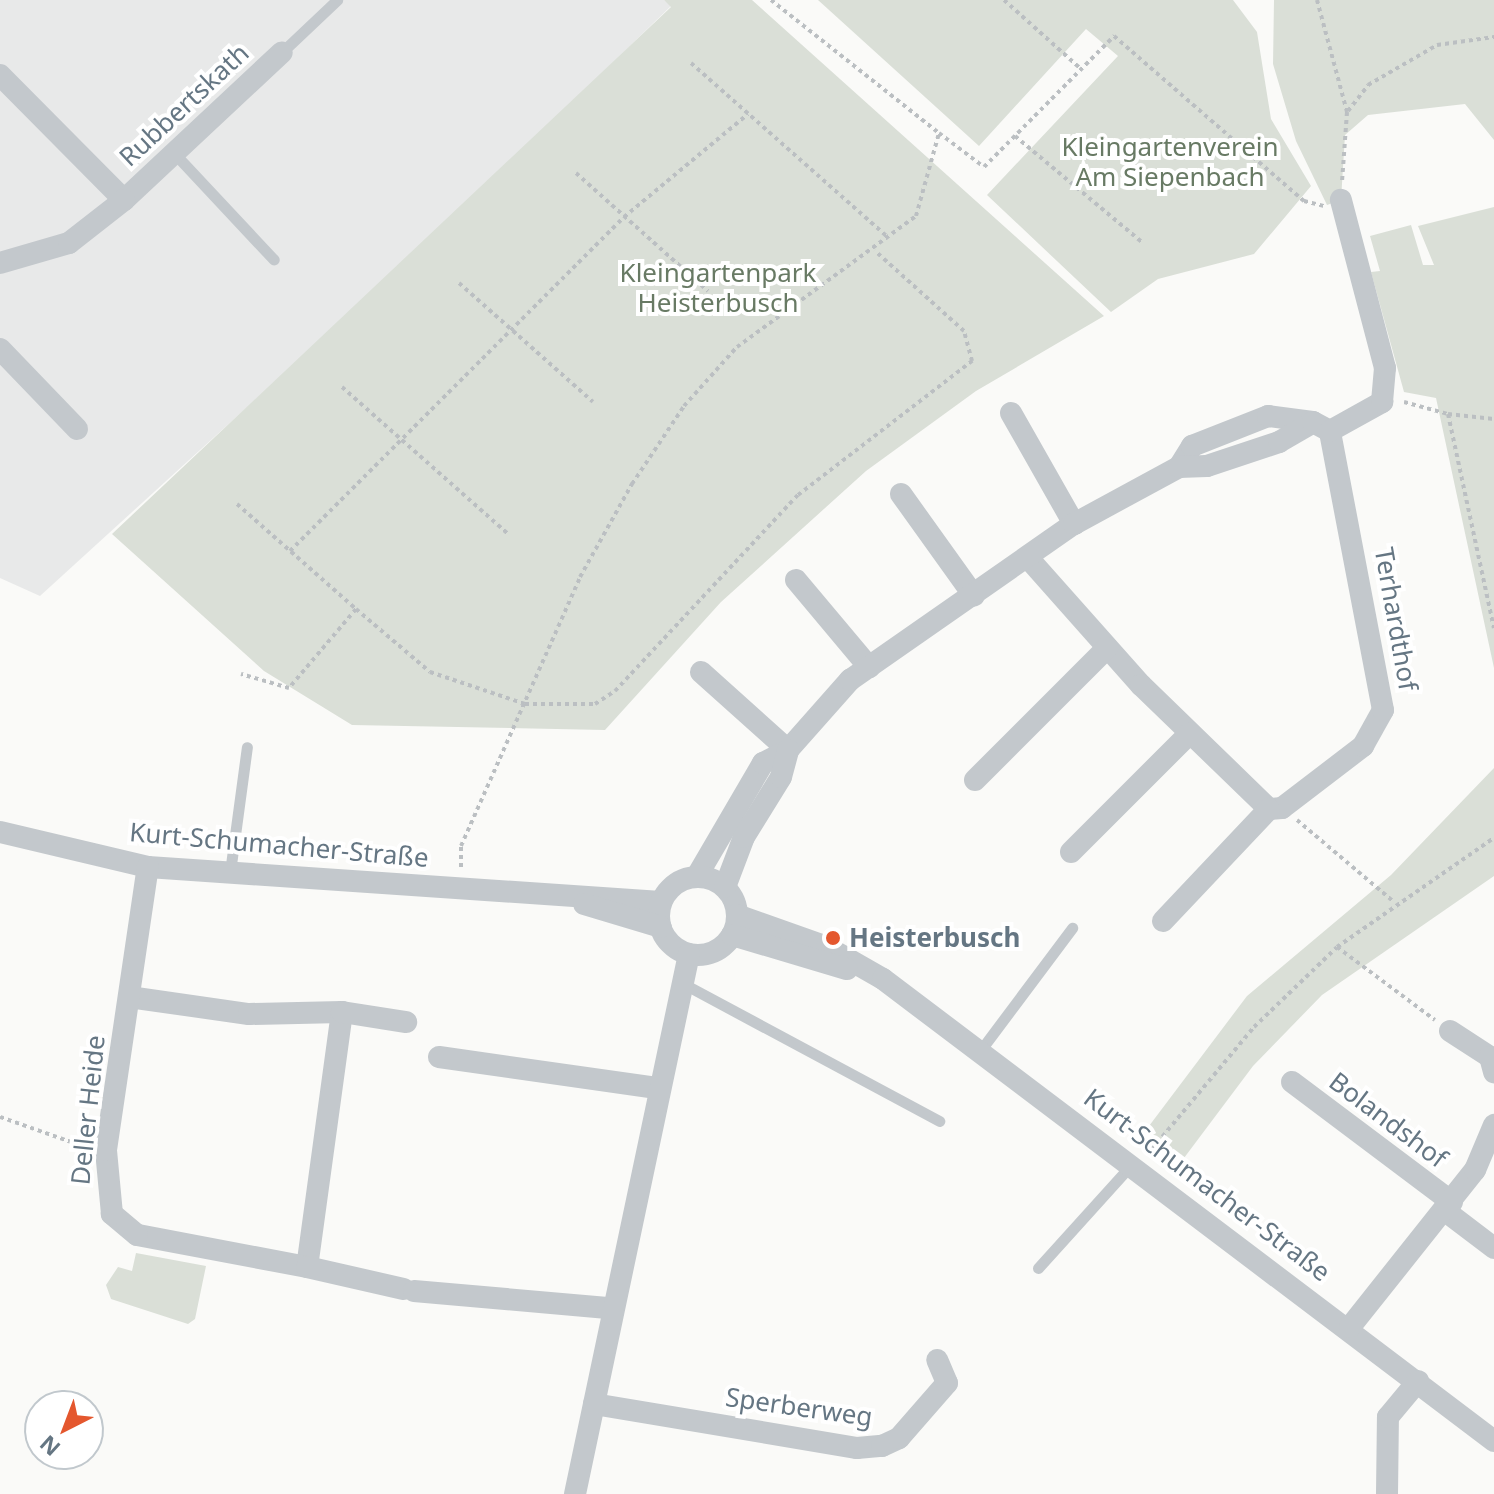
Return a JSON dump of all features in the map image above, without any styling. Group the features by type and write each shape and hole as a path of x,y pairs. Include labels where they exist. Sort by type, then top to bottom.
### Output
{"street":[{"name":"Rubbertskath","path":"0,263 69,243 124,200 282,52"},
{"name":"Rubbertskath","path":"0,75 124,200"},
{"path":"788,750 781,777 744,837 725,887 734,925 714,952 689,954 671,945 661,927 661,902 669,889 697,876 763,763 788,750 869,667 1029,559 1074,524 1179,467 1207,466 1382,402 1385,368 1341,200"},
{"path":"0,349 77,429"},
{"path":"1011,413 1074,524"},
{"name":"Terhardthof","path":"1163,921 1276,809 1363,746 1383,710 1322,426"},
{"path":"901,494 974,596"},
{"path":"1029,559 1107,648 1190,733 1276,809"},
{"path":"796,580 869,667"},
{"path":"975,780 1107,648"},
{"path":"701,672 788,750"},
{"path":"1071,852 1190,733"},
{"name":"Kurt-Schumacher-Straße","path":"0,832 148,867 661,902"},
{"name":"Deller Heide","path":"148,867 106,1150 105,1196 123,1228 409,1290 610,1308"},
{"path":"697,876 725,887"},
{"name":"Kurt-Schumacher-Straße","path":"556,896 661,927"},
{"name":"Kurt-Schumacher-Straße","path":"734,925 883,979 1350,1327 1494,1441"},
{"path":"575,1494 610,1308 689,954"},
{"path":"129,997 249,1014 342,1012 406,1022"},
{"path":"307,1267 342,1012"},
{"path":"1450,1031 1490,1057 1494,1072"},
{"path":"439,1057 657,1088"},
{"name":"Bolandshof","path":"1292,1082 1448,1206 1494,1248"},
{"name":"Bolandshof","path":"1350,1327 1448,1206 1489,1146 1494,1125"},
{"name":"Sperberweg","path":"594,1404 857,1448 882,1446 899,1438 947,1383 937,1360"},
{"path":"1387,1494 1388,1417 1418,1381"}],"lane":[{"path":"282,52 337,0"},
{"path":"174,153 274,260"},
{"path":"230,872 247,747"},
{"path":"980,1051 1072,928"},
{"path":"681,982 939,1121"},
{"path":"1038,1268 1135,1165"}],"path":[{"path":"771,0 984,167 1114,36 1316,210 1341,200 1347,112 1317,0"},
{"path":"1004,0 1081,69"},
{"path":"1347,112 1368,85 1437,45 1494,37"},
{"path":"691,63 889,238"},
{"path":"290,551 400,438 514,332 624,217 748,114"},
{"path":"460,890 461,846 580,577 684,406 737,347 875,251 916,216 939,133"},
{"path":"1015,136 1143,243"},
{"path":"576,173 708,291"},
{"path":"237,504 430,672 525,704 595,704 615,691 798,495 972,361 964,331 875,251"},
{"path":"459,283 593,402"},
{"path":"342,387 509,535"},
{"path":"1382,402 1426,403 1448,414 1494,419"},
{"path":"1448,414 1494,628"},
{"path":"241,674 289,688 356,609"},
{"path":"1276,809 1395,903"},
{"path":"1135,1165 1254,1027 1337,947 1395,903 1494,838"},
{"path":"1337,947 1450,1031"},
{"path":"0,1117 106,1150"}],"shaded area":[{"path":"0,0 664,0 671,6 427,243 40,596 0,578"}],"green space":[{"name":"Kleingartenpark Heisterbusch","path":"664,0 752,0 1104,316 976,391 866,471 721,602 605,730 352,725 264,671 112,534 671,7"},
{"name":"Kleingartenverein Am Siepenbach","path":"818,0 1233,0 1257,32 1271,119 1311,186 1254,254 1158,279 1111,312 987,195 1118,56 1086,29 979,146"},
{"path":"1274,0 1494,0 1494,140 1465,104 1368,115 1345,135 1341,200 1327,205 1296,141 1273,64"},
{"path":"1494,207 1494,668 1436,398 1404,392 1371,272 1380,271 1370,236 1411,225 1423,265 1434,265 1418,226"},
{"path":"1494,768 1494,876 1322,995 1253,1066 1178,1166 1140,1138 1247,996 1391,875"},
{"path":"136,1253 206,1266 195,1319 188,1324 111,1299 106,1285 118,1267 132,1271"}],"place":[{"name":"Heisterbusch","path":"833,938"}]}
